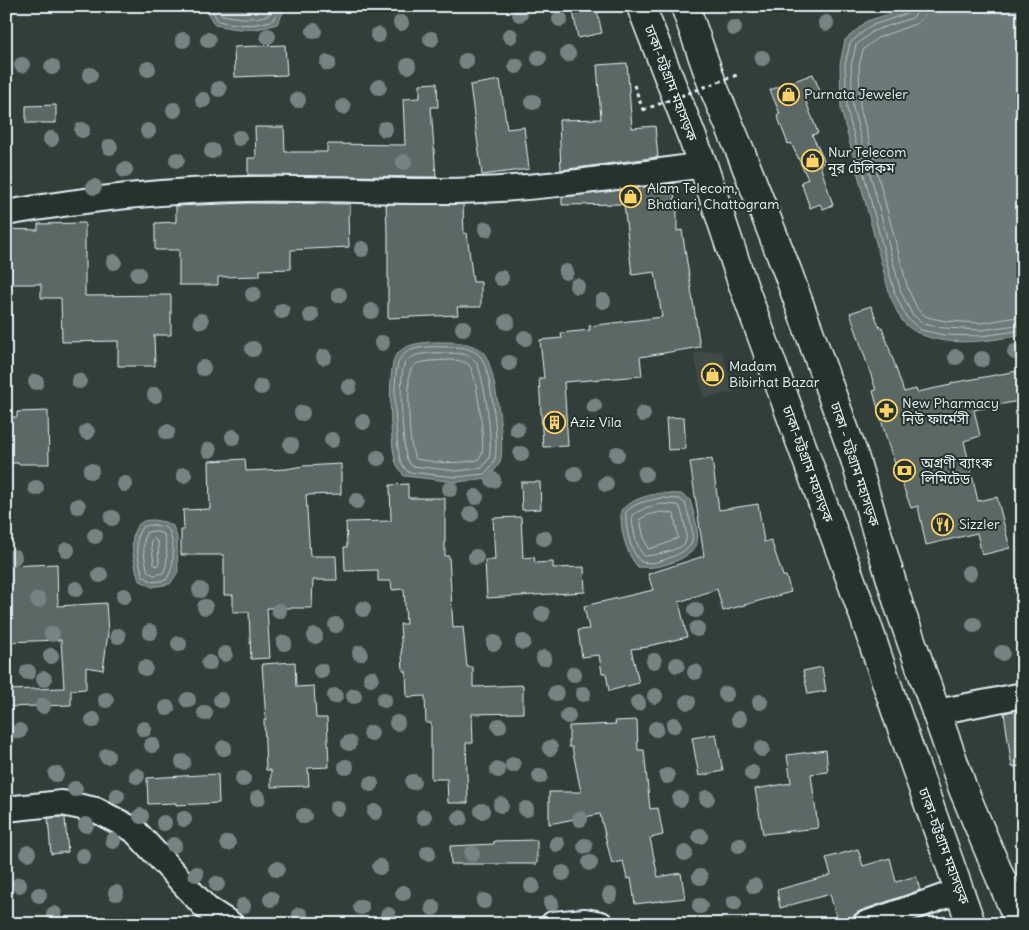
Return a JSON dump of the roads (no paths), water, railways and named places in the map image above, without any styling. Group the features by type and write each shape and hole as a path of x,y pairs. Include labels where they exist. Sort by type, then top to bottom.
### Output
{"highway":[{"name":"ঢাকা-চট্টগ্রাম মহাসড়ক","path":"641,6 703,165 742,282 864,616 971,924"},
{"name":"ঢাকা - চট্টগ্রাম মহাসড়ক","path":"685,6 714,90 788,273 850,447 899,606 964,789 1020,924"}],"street":[{"path":"6,212 66,202 158,192 246,189 441,191 529,187 703,165"},
{"path":"937,712 1023,696"},
{"path":"6,808 62,803 96,810 134,830 206,908 231,924"},
{"path":"866,924 960,891"},
{"path":"553,924 585,921 601,924"}],"water":[{"path":"205,6 285,6 277,24 246,29 215,25 205,10"},
{"path":"914,6 1023,6 1023,335 994,340 961,342 929,338 916,332 904,323 890,296 841,110 840,64 845,40 867,21"},
{"path":"464,343 476,347 483,352 487,359 492,372 498,406 502,440 500,462 488,478 457,482 404,476 397,466 392,441 390,390 393,362 401,350 414,344"},
{"path":"660,493 681,494 690,500 697,527 697,543 695,548 686,556 672,562 659,566 638,567 633,561 624,540 621,510 639,498"},
{"path":"154,520 173,526 177,537 178,572 170,584 152,587 139,580 134,558 133,541 137,527 143,521"}],"place":[{"name":"Purnata Jeweler","path":"788,94"},
{"name":"Nur Telecom নূর টেলিকম","path":"812,160"},
{"name":"Alam Telecom, Bhatiari, Chattogram","path":"631,196"},
{"name":"Madam Bibirhat Bazar","path":"713,374"},
{"name":"New Pharmacy নিউ ফার্মেসী","path":"886,411"},
{"name":"Aziz Vila","path":"554,422"},
{"name":"অগ্রণী ব্যাংক লিমিটেড","path":"905,471"},
{"name":"Sizzler","path":"943,524"}]}
